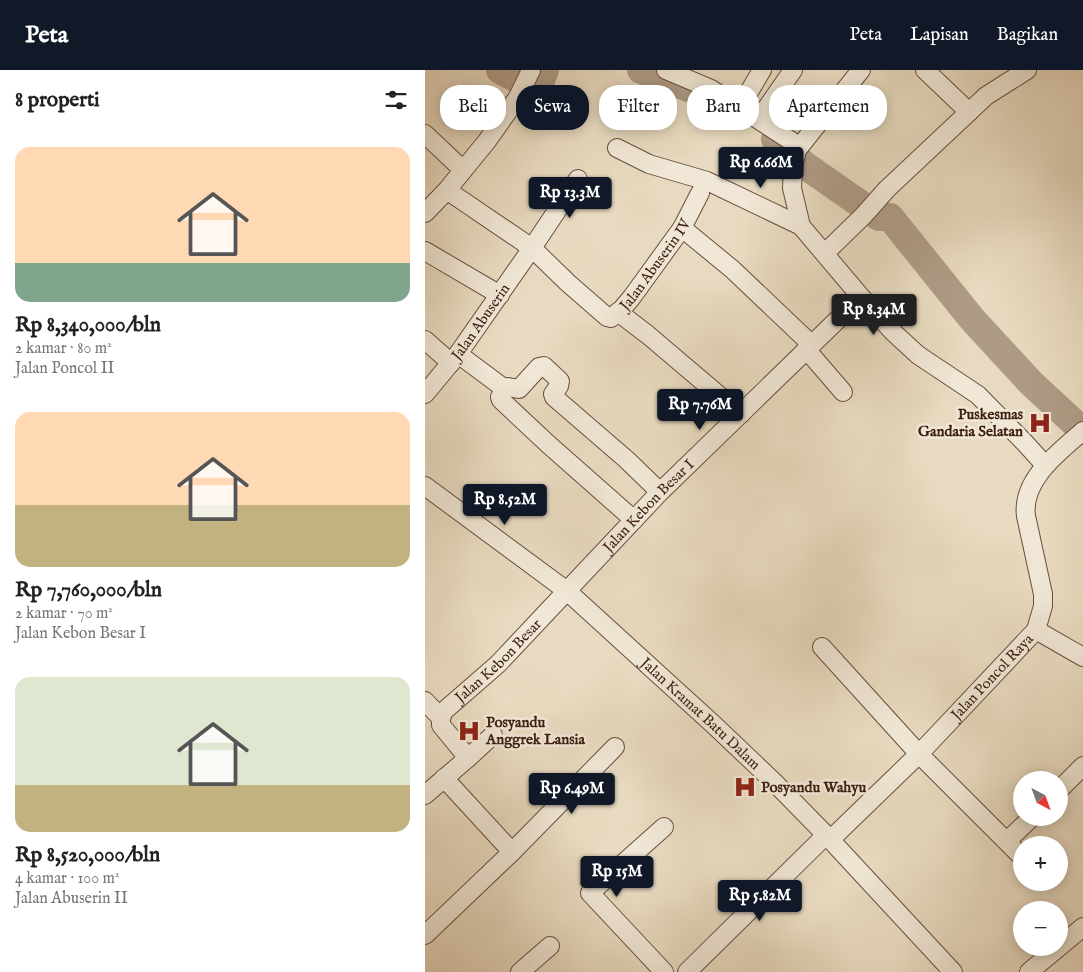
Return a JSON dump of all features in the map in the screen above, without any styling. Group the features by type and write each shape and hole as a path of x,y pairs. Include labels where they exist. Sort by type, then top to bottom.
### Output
{"street":[{"path":"666,70 702,85"},
{"path":"753,85 762,70"},
{"path":"793,70 759,119 797,153"},
{"path":"801,226 792,188 797,153 861,70"},
{"path":"925,70 969,112"},
{"path":"825,253 863,216 887,189 986,96 1027,70"},
{"path":"425,214 492,134 518,97 529,74"},
{"path":"425,134 463,170"},
{"path":"617,148 649,164 707,181 801,226 861,297 909,348 977,395 1045,464"},
{"name":"Jalan Abuserin","path":"425,394 455,358 500,295 578,179"},
{"name":"Jalan Abuserin IV","path":"532,248 568,283 607,317 611,318 632,297 682,228 700,193"},
{"path":"454,195 532,248"},
{"path":"682,228 731,268 809,347 843,392"},
{"path":"425,251 500,295"},
{"name":"Jalan Kebon Besar I","path":"567,591 660,492 861,297"},
{"path":"618,312 741,414"},
{"path":"425,340 505,389"},
{"path":"635,520 501,400 500,397 505,389 508,387 519,388 539,367 544,366 560,381 553,394 554,397 660,492"},
{"name":"Jalan Poncol Raya","path":"688,972 828,837 919,754 1036,630 1043,606 1043,594 1025,508 1027,496 1045,464 1078,435"},
{"name":"Jalan Kramat Batu Dalam","path":"425,486 567,591 714,725 828,837 953,972"},
{"name":"Jalan Kebon Besar","path":"441,718 444,711 497,664 567,591"},
{"path":"1036,630 1083,657"},
{"path":"822,647 919,754 1013,847"},
{"path":"425,701 441,718 441,725 468,758"},
{"path":"425,795 493,735"},
{"path":"425,935 513,852 615,747"},
{"path":"1068,781 1083,766"},
{"path":"444,778 513,852"},
{"path":"1007,840 1022,826"},
{"path":"664,827 590,893 664,972"},
{"path":"1029,972 1083,927"},
{"path":"520,972 550,946"}],"waterway":[{"path":"500,70 537,90 545,70"},
{"path":"641,70 687,88"},
{"path":"775,139 803,164 879,217 890,217 972,319 1031,383 1083,431"}],"place":[{"name":"Puskesmas Gandaria Selatan","path":"1040,423"},
{"name":"Posyandu Anggrek Lansia","path":"469,731"},
{"name":"Posyandu Wahyu","path":"745,787"}]}
